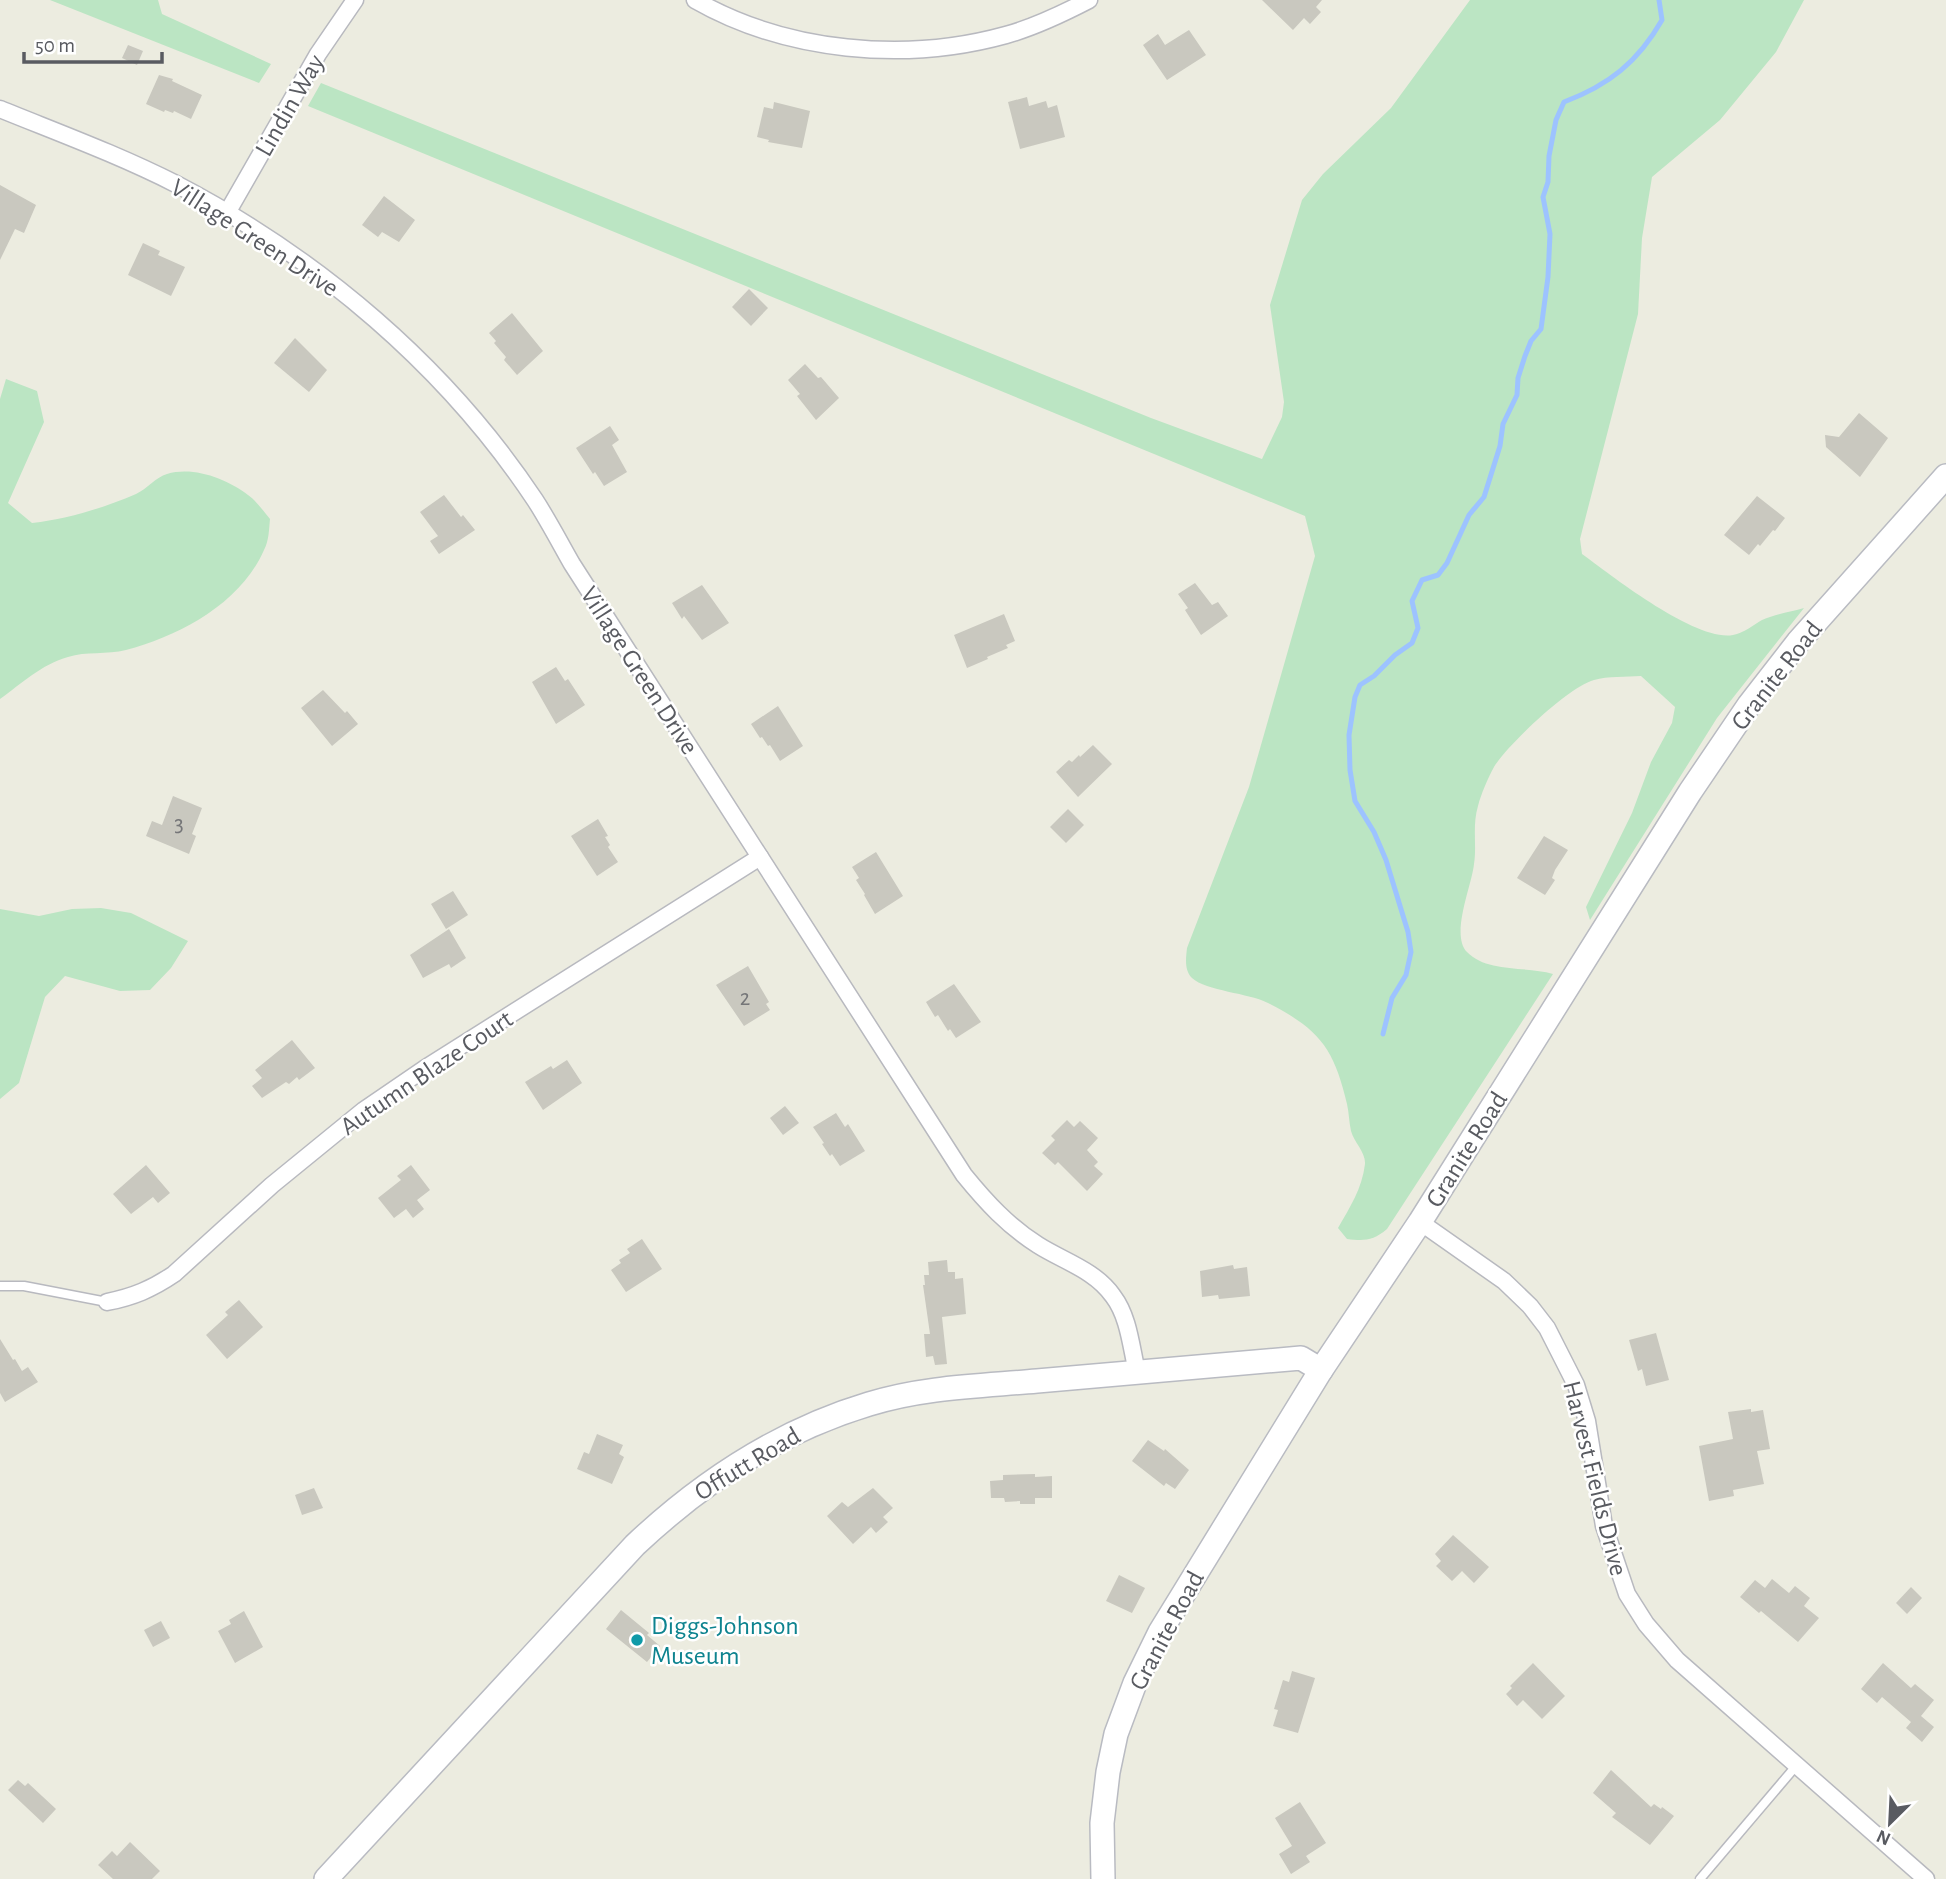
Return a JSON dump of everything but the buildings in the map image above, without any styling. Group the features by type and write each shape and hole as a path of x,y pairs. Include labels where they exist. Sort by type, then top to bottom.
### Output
{"street":[{"name":"Lindin Way","path":"227,213 318,54 355,0"},
{"path":"695,0 735,19 779,34 822,44 866,49 928,48 962,44 1054,18 1090,0"},
{"name":"Village Green Drive","path":"0,109 127,161 227,213 329,280 424,364 485,433 535,501 572,564 964,1175 1010,1225 1039,1246 1089,1273 1114,1296 1126,1324 1137,1373"},
{"name":"Granite Road","path":"1103,1879 1102,1824 1108,1772 1119,1725 1135,1683 1160,1632 1321,1370 1420,1222 1690,792 1749,705 1798,642 1946,476"},
{"name":"Autumn Blaze Court","path":"107,1302 131,1298 174,1274 272,1185 364,1110 424,1069 760,857"},
{"name":"Harvest Fields Drive","path":"1420,1222 1504,1281 1530,1306 1561,1354 1580,1397 1587,1421 1604,1526 1627,1594 1646,1625 1677,1660 1926,1879"},
{"name":"Offutt Road","path":"326,1879 621,1560 685,1501 740,1462 817,1422 871,1403 950,1389 1301,1358 1321,1370"}],"lane":[{"path":"0,1286 24,1286 107,1302"},
{"path":"1699,1879 1796,1766"}],"green space":[{"path":"50,0 158,0 162,14 271,64 259,83"},
{"path":"1470,0 1804,0 1776,52 1720,120 1652,177 1642,238 1638,314 1580,539 1582,554 1633,591 1677,618 1717,634 1737,634 1767,618 1804,608 1717,718 1590,920 1586,907 1632,813 1651,762 1672,723 1675,707 1641,676 1594,680 1555,704 1501,757 1483,791 1476,813 1474,864 1461,922 1462,944 1475,959 1485,963 1553,974 1387,1229 1373,1238 1353,1240 1347,1239 1338,1228 1358,1190 1365,1160 1351,1131 1342,1085 1330,1054 1312,1032 1286,1013 1260,1000 1199,982 1189,975 1186,964 1187,948 1249,787 1315,556 1305,516 308,106 321,83 1151,418 1262,459 1282,417 1284,402 1270,305 1302,200 1323,174 1391,108"},
{"path":"6,379 37,391 44,422 8,503 32,523 98,508 136,494 163,476 177,472 199,473 240,489 254,500 270,519 267,543 254,569 240,586 207,615 146,644 58,660 0,699 0,399"},
{"path":"101,908 131,913 188,941 171,968 150,990 120,991 65,976 45,997 19,1083 0,1099 0,909 39,916 72,909"}],"waterway":[{"path":"1383,1034 1392,998 1406,975 1411,952 1408,932 1386,860 1374,832 1355,801 1350,770 1349,735 1355,697 1360,685 1412,643 1418,628 1412,601 1422,580 1438,575 1447,563 1469,515 1484,497 1500,446 1503,424 1517,395 1518,378 1525,356 1531,341 1541,329 1550,234 1543,197 1548,182 1549,156 1556,120 1564,102 1608,80 1643,48 1662,20 1659,0"}],"place":[{"name":"Diggs-Johnson Museum","path":"637,1640"}]}
